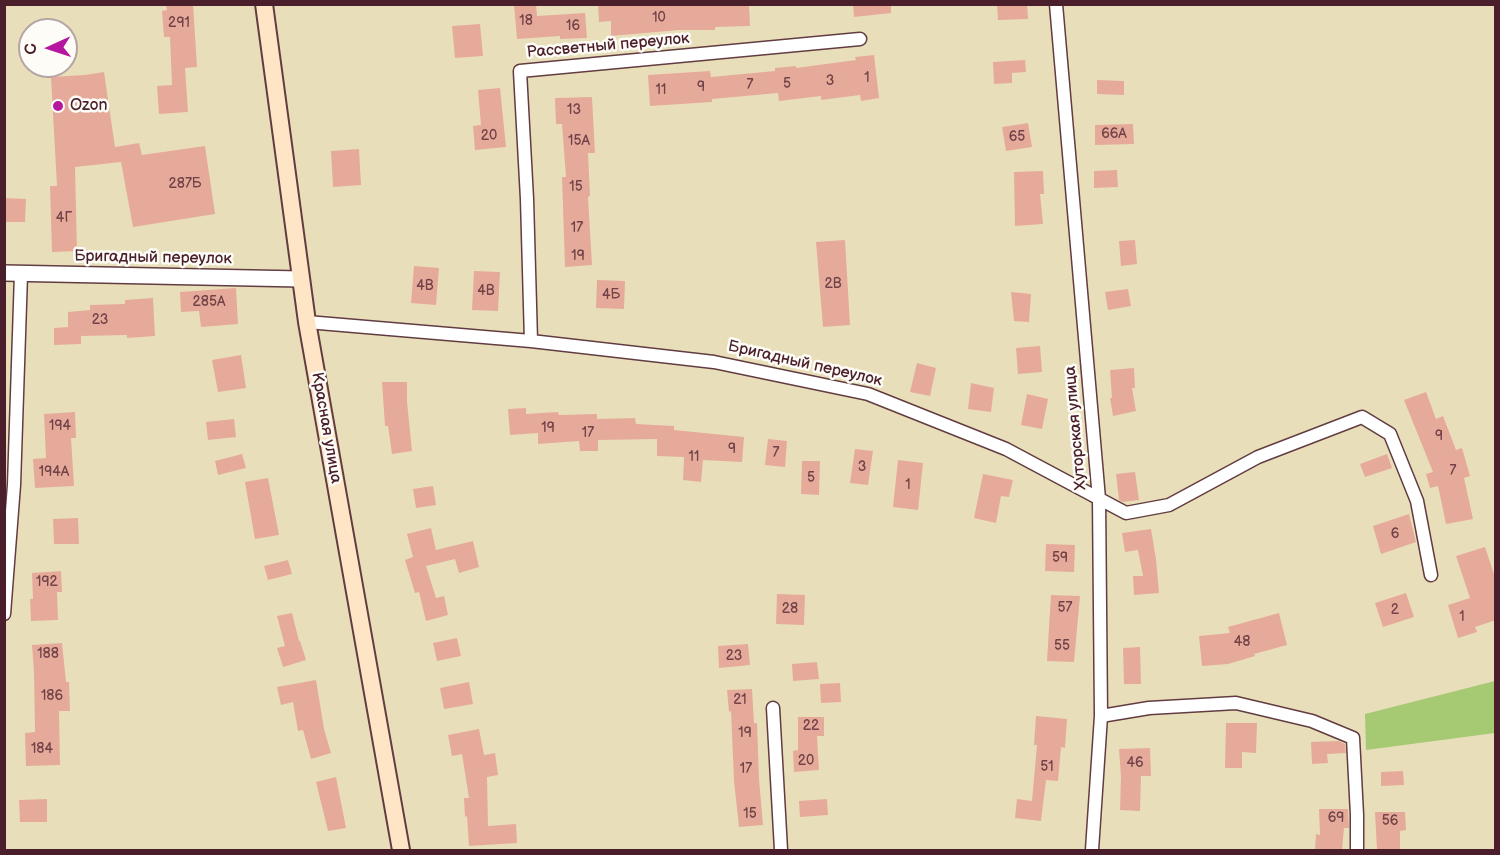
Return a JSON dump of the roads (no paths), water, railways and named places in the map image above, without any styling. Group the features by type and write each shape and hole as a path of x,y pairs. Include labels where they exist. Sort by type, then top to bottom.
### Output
{"main road":[{"name":"Красная улица","path":"264,4 301,279 401,850"}],"street":[{"name":"Хуторская улица","path":"1056,4 1099,499 1101,716 1092,850"},
{"name":"Рассветный переулок","path":"531,341 520,71 860,39"},
{"name":"Бригадный переулок","path":"4,273 301,279"},
{"path":"4,615 14,485 21,274"},
{"name":"Бригадный переулок","path":"308,321 531,341 714,362 868,394 1006,449 1126,513 1168,505 1258,457 1362,417 1390,434 1417,501 1431,575"},
{"path":"1101,716 1149,708 1236,703 1312,721 1353,738 1357,850"},
{"path":"773,708 782,850"}],"place":[{"name":"Ozon","path":"58,106"}]}
